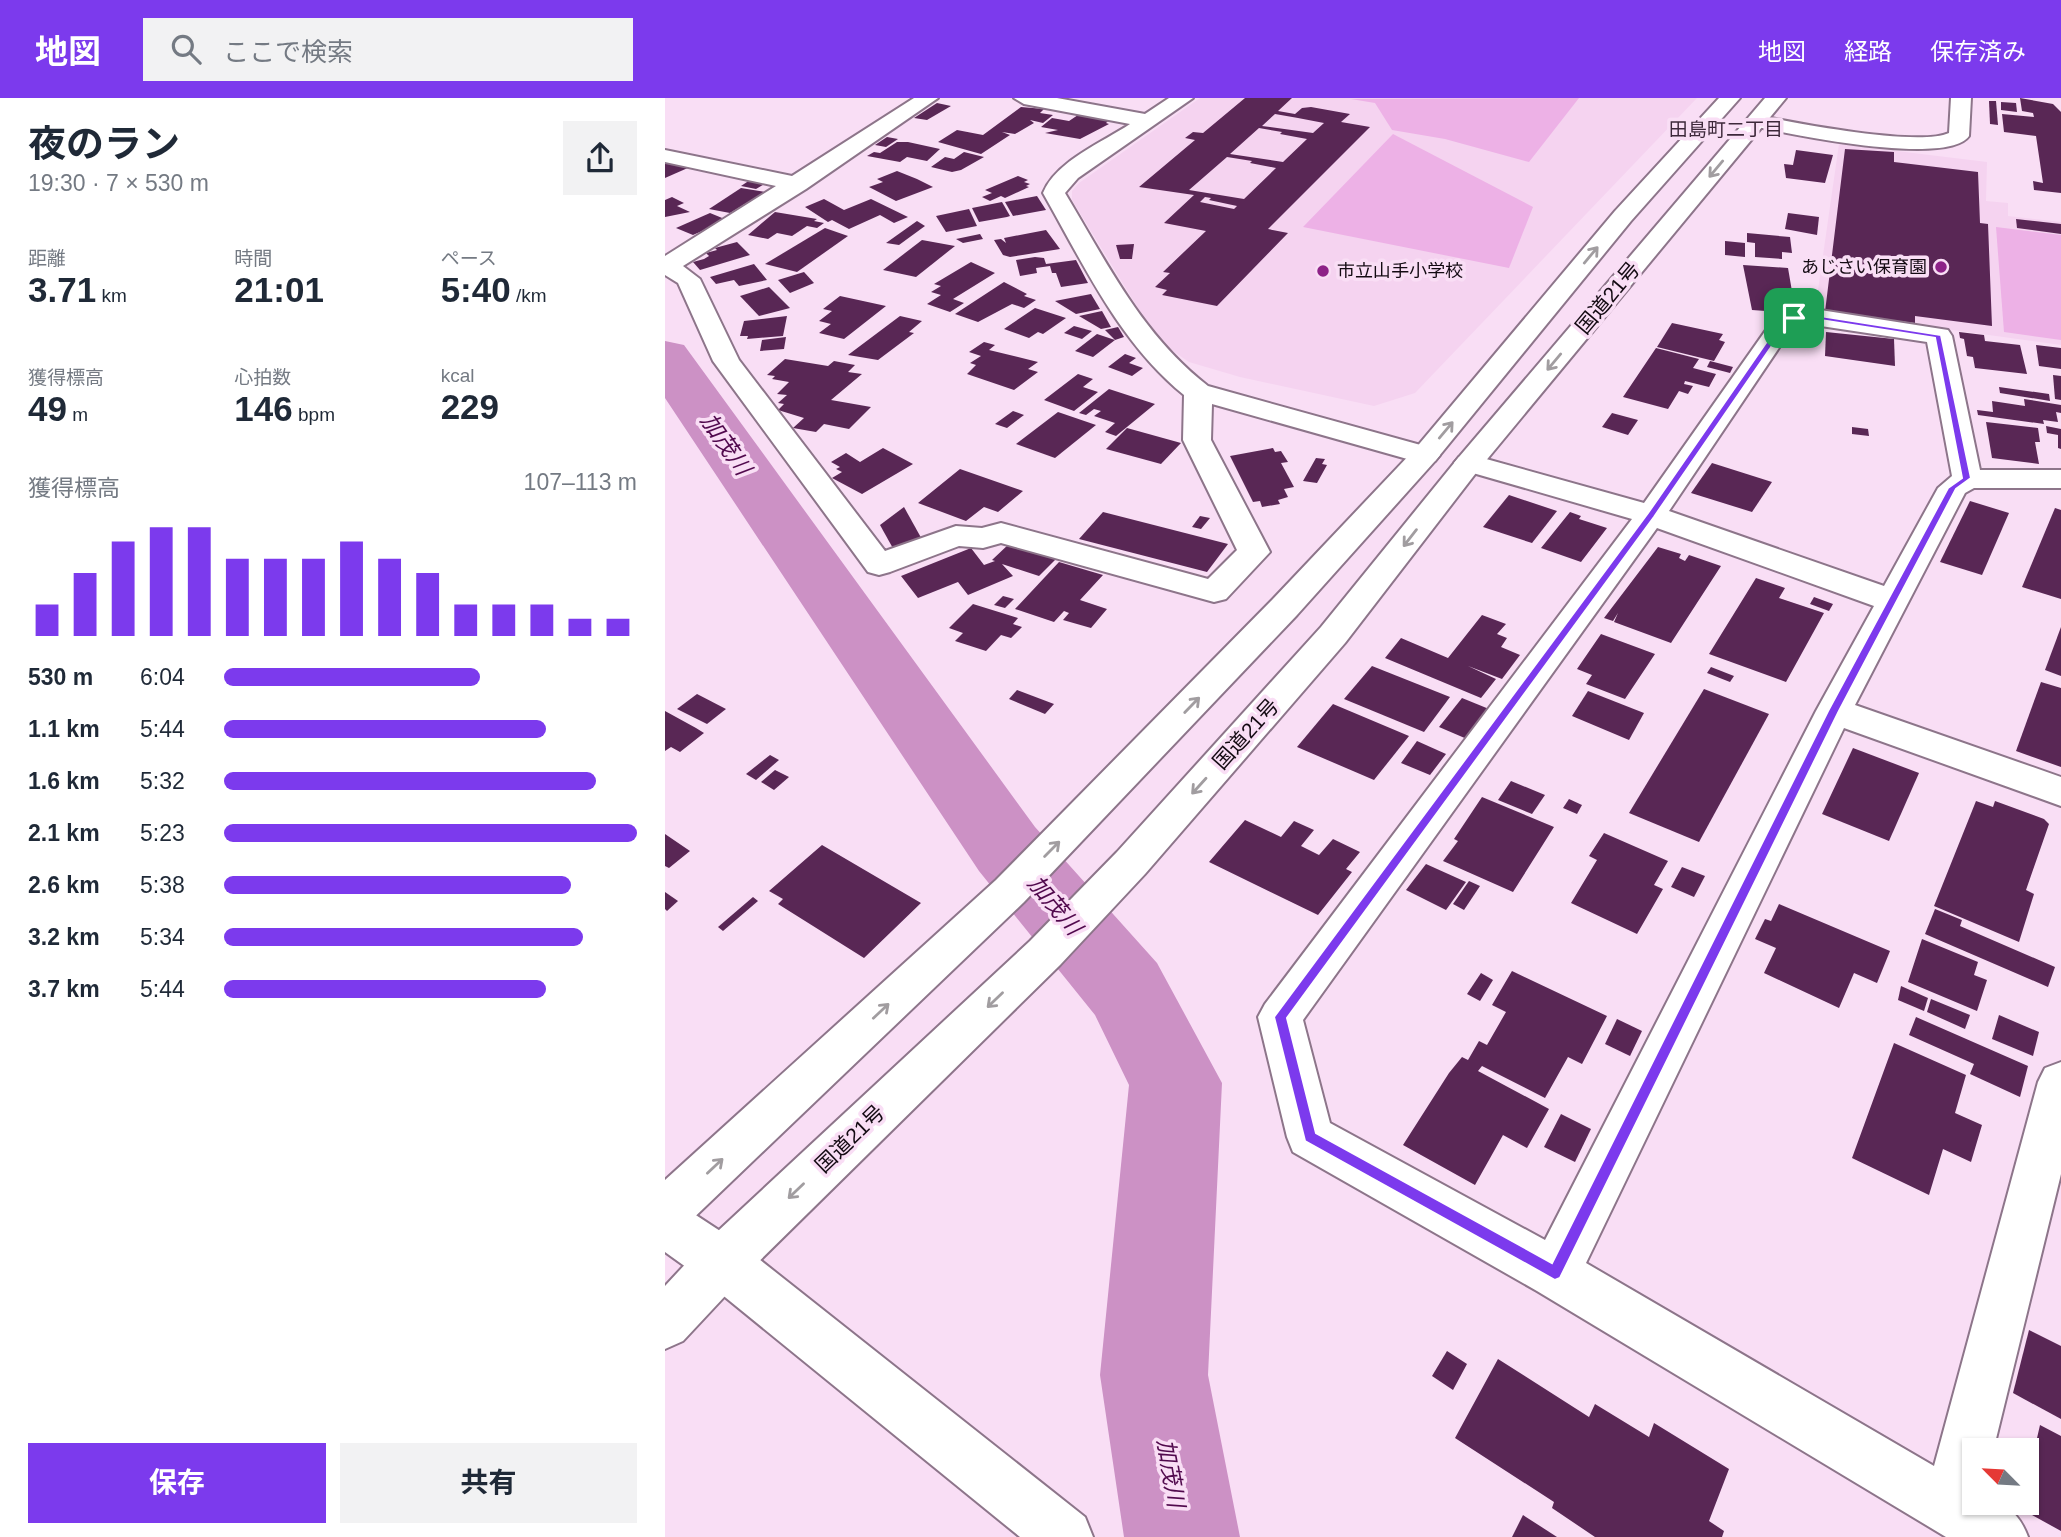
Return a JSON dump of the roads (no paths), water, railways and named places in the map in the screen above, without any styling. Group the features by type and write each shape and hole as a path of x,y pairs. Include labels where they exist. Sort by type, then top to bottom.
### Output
{"main road":[{"path":"665,267 799,184 927,98"},
{"path":"1024,98 1150,121"},
{"path":"1183,98 1070,173 1058,183 1054,193 1147,348 1177,377 1198,392 1425,455"},
{"name":"国道21号","path":"665,1212 1010,891 1094,807 1425,455 1623,216 1730,98"},
{"name":"国道21号","path":"665,1323 722,1262 1045,953 1131,863 1333,635 1469,463 1776,98"},
{"path":"1757,121 1803,131 1926,145 1946,142 1959,136 1961,98"},
{"path":"665,156 799,184"},
{"path":"665,267 688,279 726,361 879,565 956,536 983,538 1001,533 1215,591 1254,552 1197,440 1198,392"},
{"path":"1967,478 1939,336 1814,317 1794,318 1782,326 1651,515 1280,1017 1310,1137 1555,1273 2000,1537"},
{"path":"1469,463 1651,515 1893,601"},
{"path":"1555,1273 1833,711 1953,488 1967,478 2061,479"},
{"path":"1833,711 2061,792"},
{"path":"1951,1507 2061,1082"},
{"path":"665,1223 722,1262 1065,1537"}],"waterway":[{"name":"加茂川","path":"665,357 1007,849 1126,989 1176,1083 1154,1375 1182,1537"}],"place":[{"name":"あじさい保育園","path":"1941,267"},
{"name":"市立山手小学校","path":"1323,271"}],"district":[{"name":"田島町二丁目","path":"1726,129"}]}
